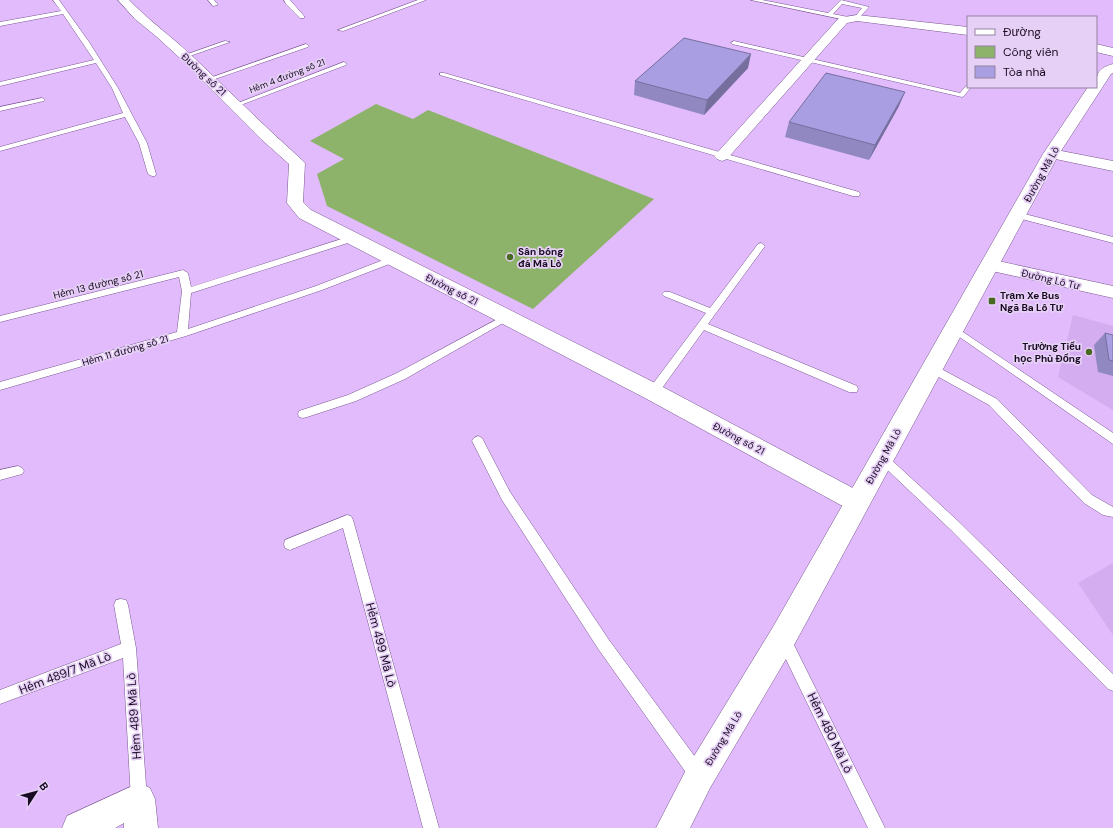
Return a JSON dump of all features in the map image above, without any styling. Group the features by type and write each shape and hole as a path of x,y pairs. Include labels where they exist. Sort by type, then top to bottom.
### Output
{"street":[{"name":"Đường số 21","path":"123,0 139,17 186,56 266,136 297,163 295,203 305,214 351,239 394,259 653,392 858,502"},
{"path":"722,156 843,20 852,18 967,31"},
{"path":"1097,48 1113,52"},
{"name":"Đường Mã Lò","path":"1097,85 1106,71 1113,68"},
{"name":"Đường Mã Lò","path":"673,828 699,777 783,637 954,328 1018,216 1051,154 1095,88"},
{"path":"1051,154 1113,166"},
{"name":"Đường Lô Tư","path":"990,264 1113,292"},
{"path":"79,828 140,814"}],"lane":[{"path":"56,0 115,88 143,143 152,174"},
{"path":"287,0 288,3 302,17"},
{"path":"340,30 423,0"},
{"path":"754,0 829,15 852,18 866,7 841,2 829,15"},
{"path":"0,24 64,12"},
{"path":"186,56 227,42"},
{"path":"734,43 962,95 967,88"},
{"path":"210,79 306,46"},
{"path":"0,84 98,61"},
{"name":"Hẻm 4 đường số 21","path":"236,105 344,64"},
{"path":"442,74 856,194"},
{"path":"0,109 42,100"},
{"path":"0,150 127,114"},
{"path":"1018,216 1113,240"},
{"path":"187,291 351,239"},
{"path":"653,392 762,246"},
{"path":"182,334 319,288 394,259"},
{"name":"Hẻm 13 đường số 21","path":"0,319 183,273 187,291"},
{"name":"Hẻm 11 đường số 21","path":"0,386 182,334 187,291"},
{"path":"667,294 712,312"},
{"path":"303,414 352,398 401,376 507,317"},
{"path":"703,326 853,390"},
{"path":"954,328 1113,438"},
{"path":"932,368 993,402 1088,498 1107,511 1113,512"},
{"path":"478,441 506,496 600,639 699,777"},
{"path":"882,458 955,526 1113,684"},
{"path":"0,475 18,471"},
{"name":"Hẻm 499 Mã Lò","path":"290,544 347,520 431,828"},
{"name":"Hẻm 489 Mã Lò","path":"121,605 129,648 140,814"},
{"name":"Hẻm 480 Mã Lò","path":"783,637 877,828"},
{"name":"Hẻm 489/7 Mã Lò","path":"0,697 129,648"}],"shaded area":[{"name":"Trường Tiểu học Phù Đổng","path":"1073,315 1113,326 1113,410 1058,377"},
{"path":"1113,563 1113,635 1078,583"}],"green space":[{"name":"Sân bóng đá Mã Lò","path":"376,104 413,119 428,110 654,199 533,309 327,206 317,174 344,159 310,141"}],"building":[{"path":"684,38 751,54 707,100 635,81"},
{"path":"826,73 905,92 875,145 789,122"},
{"path":"1105,333 1113,335 1113,361 1109,360"}],"place":[{"name":"Sân bóng đá Mã Lò","path":"510,257"},
{"name":"Trạm Xe Bus Ngã Ba Lô Tư","path":"992,301"},
{"name":"Trường Tiểu học Phù Đổng","path":"1089,352"}]}
